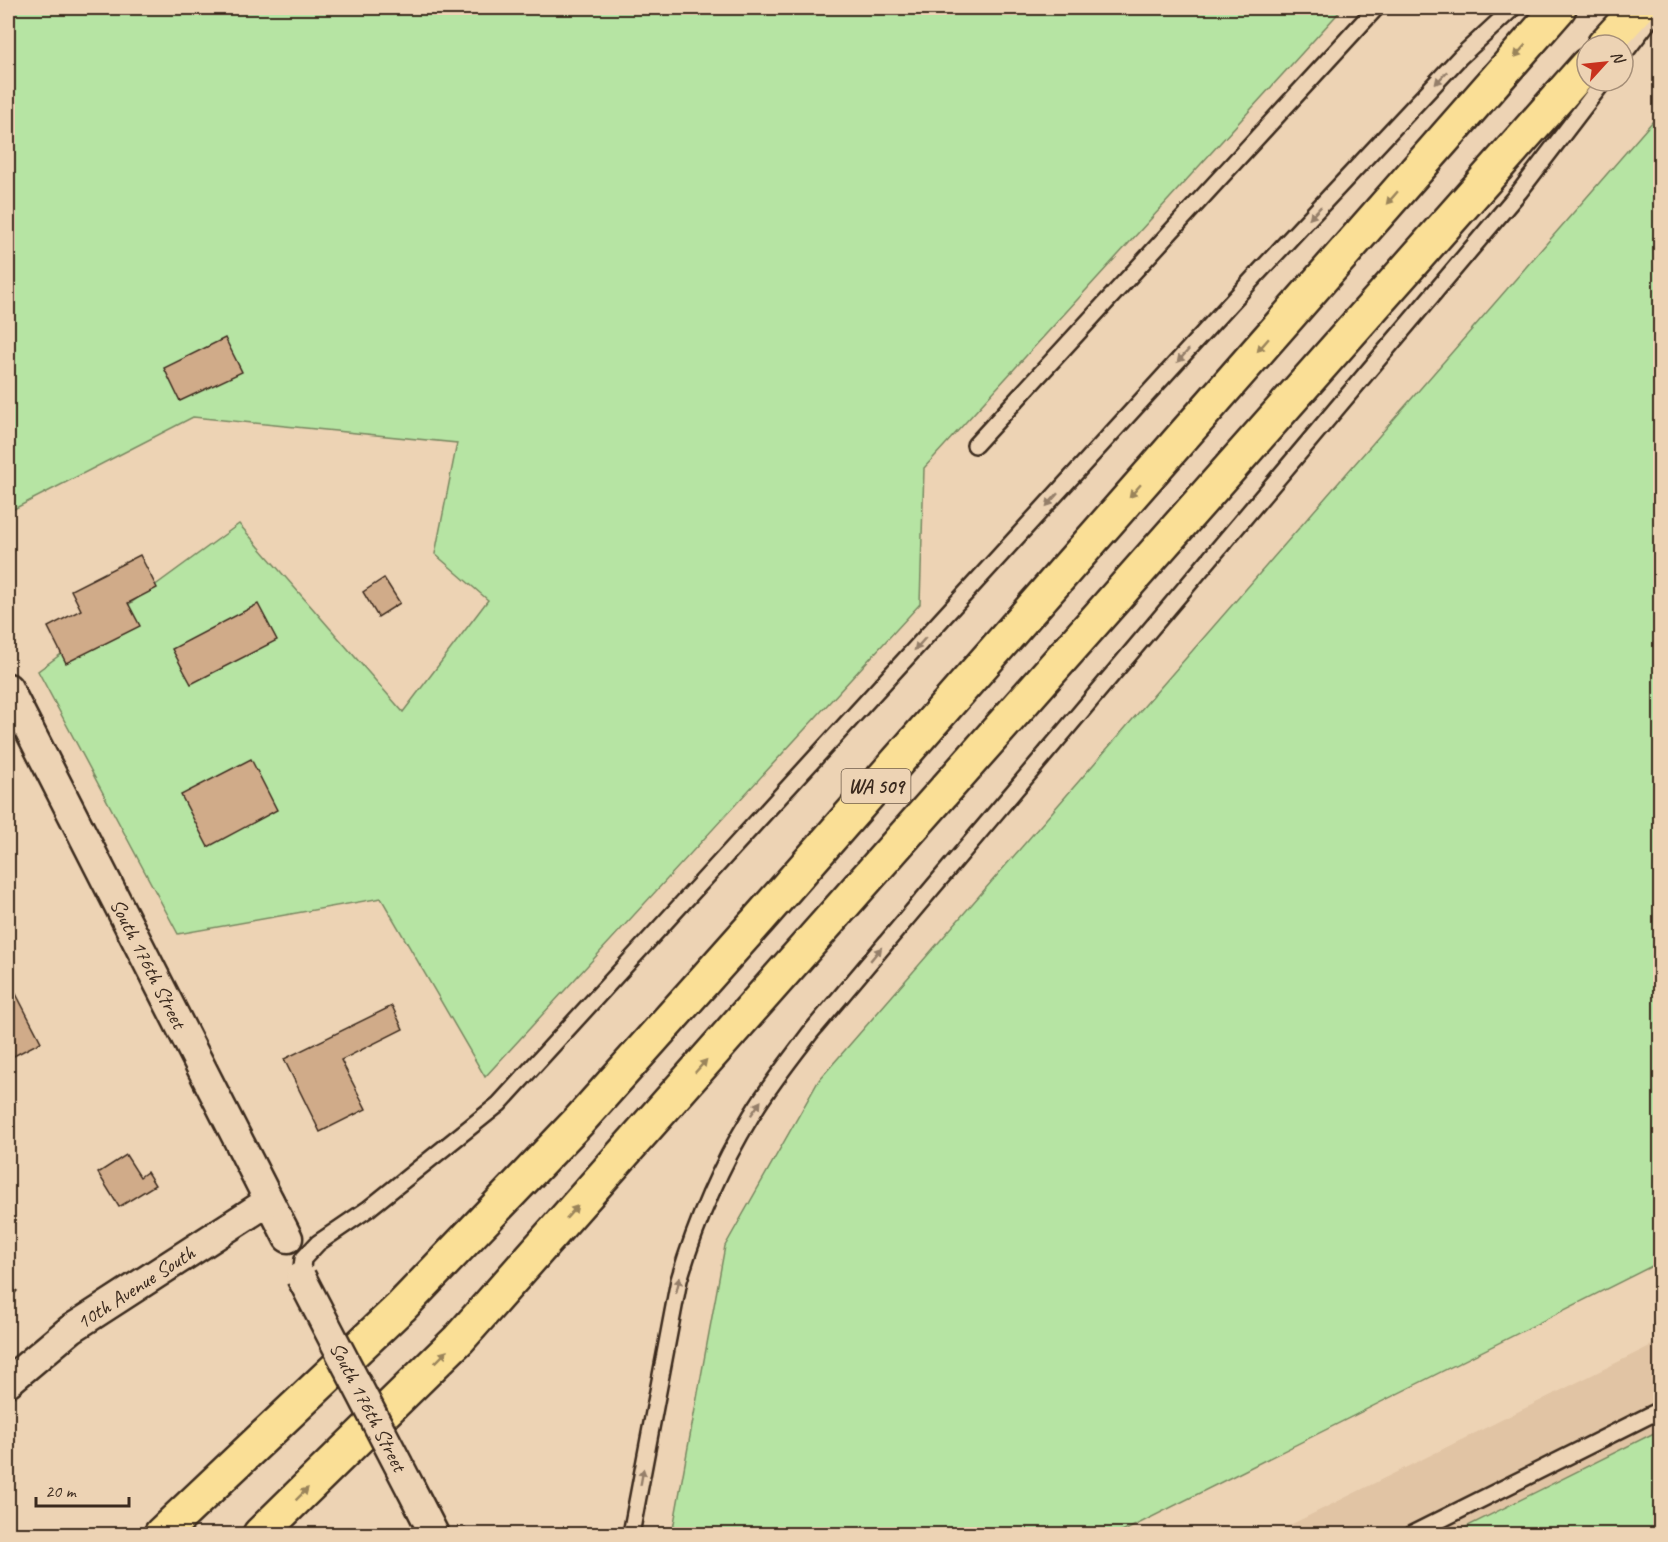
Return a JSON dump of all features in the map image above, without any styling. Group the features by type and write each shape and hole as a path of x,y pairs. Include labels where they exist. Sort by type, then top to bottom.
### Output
{"highway":[{"name":"WA 509","path":"161,1534 401,1307 579,1121 1559,8"},
{"path":"1616,33 1638,8"},
{"name":"WA 509","path":"260,1534 459,1339 1575,79"}],"street":[{"name":"South 176th Street","path":"8,688 288,1238"},
{"name":"10th Avenue South","path":"8,1382 71,1329 269,1201"},
{"name":"South 176th Street","path":"301,1277 434,1534"}],"lane":[{"path":"975,445 1376,8"},
{"path":"301,1277 303,1260 318,1243 368,1209 499,1104 1259,273 1460,57 1513,8"},
{"path":"1635,39 1659,8"},
{"path":"631,1534 679,1280 689,1246 713,1187 751,1115 810,1033 1520,191 1595,93"},
{"path":"1412,1534 1660,1410"}],"shaded area":[{"path":"1660,1341 1660,1534 1272,1534"}],"green space":[{"path":"8,8 1343,8 924,468 920,604 485,1077 381,898 178,934 38,671 239,524 403,712 488,600 435,554 457,443 193,417 8,512"},
{"path":"1660,113 1660,1262 1118,1534 672,1534 725,1246 819,1080"},
{"path":"1660,1430 1660,1534 1452,1534"}],"building":[{"path":"225,338 242,372 180,401 164,368"},
{"path":"140,555 157,588 128,603 140,626 66,663 48,627 81,610 71,590"},
{"path":"384,578 400,603 378,617 363,592"},
{"path":"258,604 277,640 191,684 172,649"},
{"path":"251,759 277,810 208,847 181,795"},
{"path":"13,988 41,1042 8,1059 8,991"},
{"path":"392,1006 403,1029 341,1060 366,1109 320,1132 284,1059"},
{"path":"126,1155 140,1177 147,1172 155,1185 119,1207 98,1173"},
{"path":"8,1280 17,1291 8,1300"}]}
